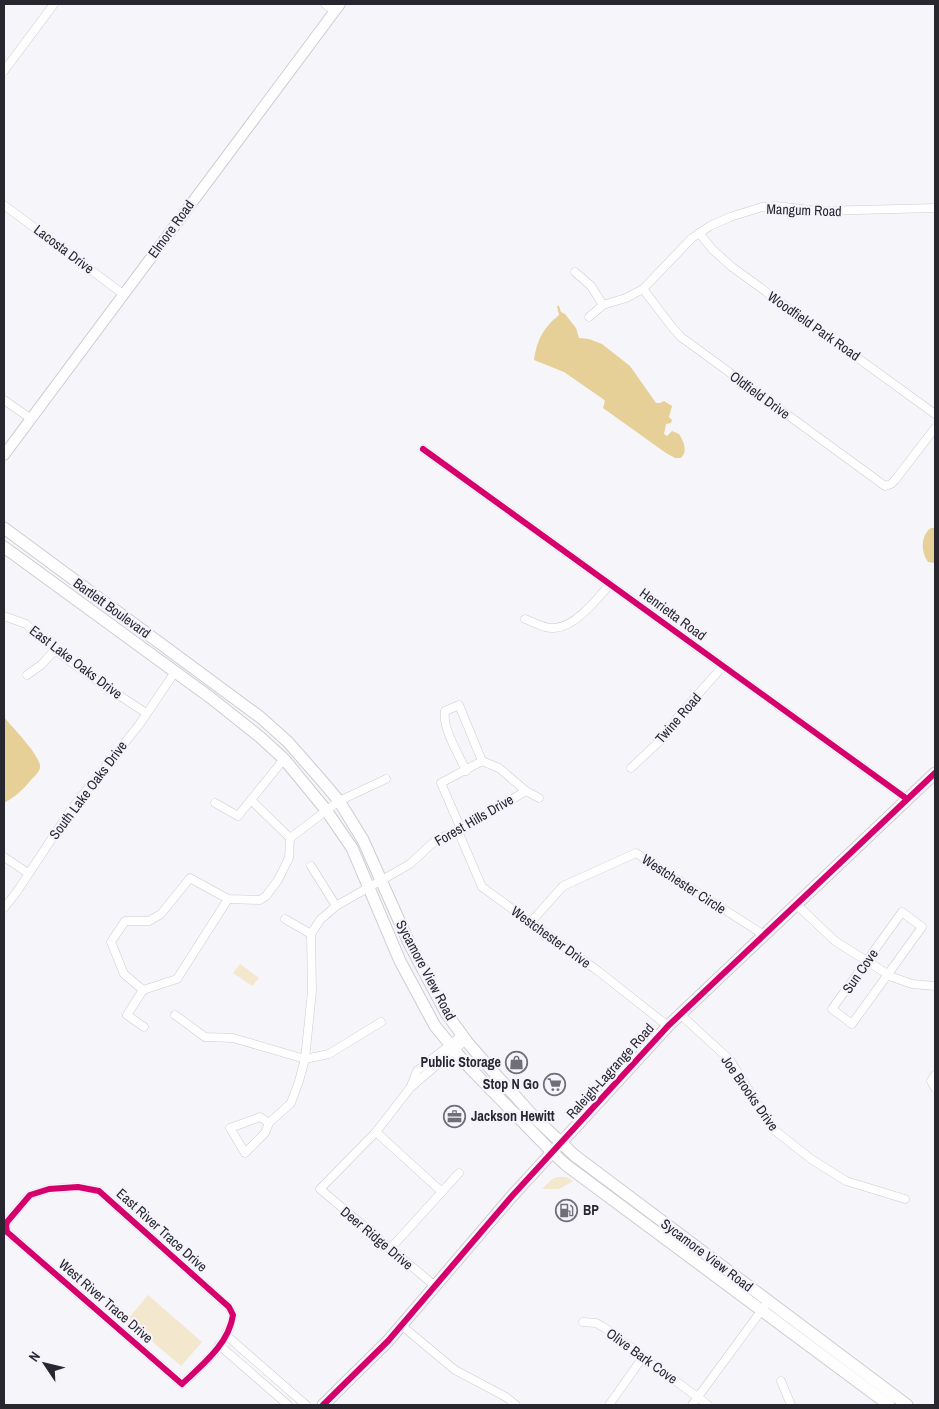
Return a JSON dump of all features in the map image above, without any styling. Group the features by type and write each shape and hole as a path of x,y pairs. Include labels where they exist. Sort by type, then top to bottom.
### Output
{"main road":[{"name":"Bartlett Boulevard","path":"4,528 220,688"},
{"name":"Bartlett Boulevard","path":"4,547 211,698"},
{"path":"86,607 94,596"},
{"name":"Sycamore View Road","path":"220,688 260,717 288,742 332,806 352,848 375,883 446,1013 464,1038 521,1102 574,1155 768,1301 889,1405"},
{"name":"Sycamore View Road","path":"211,698 284,759 332,806"},
{"path":"251,730 260,717"},
{"name":"Raleigh-Lagrange Road","path":"323,1405 375,1355 508,1200 668,1026 935,773"},
{"name":"Sycamore View Road","path":"375,883 400,961 435,1026 478,1076 566,1166 761,1312 880,1397 907,1405"},
{"path":"478,1076 488,1066"},
{"path":"512,1110 521,1102"}],"street":[{"path":"4,71 54,4"},
{"path":"325,4 337,8"},
{"name":"Elmore Road","path":"4,455 337,8"},
{"name":"Lacosta Drive","path":"4,205 123,294"},
{"name":"Mangum Road","path":"589,317 603,305 626,298 643,289 656,278 679,250 699,233 730,217 777,206 818,212 935,208"},
{"name":"Woodfield Park Road","path":"699,233 712,250 732,267 935,414"},
{"path":"575,272 591,286 603,305"},
{"name":"Oldfield Drive","path":"643,289 681,336 878,482 888,486 895,480 935,428"},
{"path":"4,400 30,418"},
{"name":"Henrietta Road","path":"423,448 908,799"},
{"path":"525,619 547,628 562,627 572,622 593,605 610,584"},
{"name":"East Lake Oaks Drive","path":"4,616 26,624 56,650 108,689 146,713"},
{"path":"27,675 41,665 56,650"},
{"name":"Twine Road","path":"631,768 666,735 677,718 724,666"},
{"name":"South Lake Oaks Drive","path":"4,908 72,808 146,713 174,672"},
{"path":"482,761 466,770 446,726 445,711 459,705 482,761 499,768 526,791 538,798"},
{"path":"215,803 238,816 284,759"},
{"name":"Westchester Drive","path":"466,770 441,783 482,886 598,971 668,1026"},
{"path":"290,838 332,806 386,779"},
{"name":"Forest Hills Drive","path":"311,934 320,920 336,906 410,864 437,840 460,830 526,791"},
{"path":"143,990 124,974 110,942 125,921 149,921 161,914 190,878 228,899 260,900 266,896 278,880 289,858 290,838 251,800"},
{"name":"Westchester Circle","path":"531,922 563,886 636,853 764,935"},
{"path":"4,857 28,873"},
{"path":"311,866 336,906"},
{"path":"144,1026 127,1015 143,990 177,979 228,899"},
{"path":"797,905 835,941 889,975 912,984 935,986"},
{"name":"Sun Cove","path":"902,912 922,927 852,1024 832,1009 867,960 902,912"},
{"path":"269,1122 260,1117 230,1128 245,1153 265,1133 269,1122 291,1103 304,1059 312,991 311,934 285,919"},
{"path":"175,1015 205,1037 233,1038 304,1059 329,1054 381,1022"},
{"name":"Joe Brooks Drive","path":"681,1015 730,1060 772,1129 811,1159 846,1181 905,1200"},
{"path":"442,1192 376,1132 410,1088 417,1071 464,1038"},
{"path":"935,1075 932,1082 935,1088"},
{"name":"Deer Ridge Drive","path":"376,1132 320,1189 435,1286"},
{"path":"390,1249 459,1173"},
{"name":"East River Trace Drive","path":"30,1195 49,1189 78,1187 100,1191 229,1307 233,1314 227,1336"},
{"name":"West River Trace Drive","path":"30,1195 7,1222 7,1232 182,1384 219,1345"},
{"path":"692,1405 768,1301"},
{"name":"Olive Bark Cove","path":"583,1322 596,1323 708,1405"},
{"path":"402,1325 455,1370 506,1397 516,1405"},
{"path":"288,1405 219,1345 227,1336 306,1405"},
{"path":"609,1405 643,1357"},
{"path":"261,1381 269,1373"},
{"path":"780,1381 791,1405"}],"shaded area":[{"path":"557,306 559,306 561,312 565,314 576,328 579,338 589,339 602,344 630,366 656,403 664,401 672,406 669,417 672,420 671,423 666,424 664,434 667,436 672,431 679,434 685,449 681,458 675,458 666,453 603,408 605,401 603,399 564,372 534,360 542,335 559,315"},
{"path":"935,528 935,563 928,562 923,549 923,540 927,531"},
{"path":"4,717 37,757 40,768 22,790 4,803"},
{"path":"240,964 259,978 252,986 233,973"},
{"path":"557,1177 566,1177 573,1181 559,1189 542,1189 551,1180"},
{"path":"148,1295 202,1342 181,1366 127,1320"}],"cycle path":[{"path":"423,449 907,799"},
{"path":"323,1405 388,1341 512,1196 668,1026 935,773"},
{"path":"78,1187 99,1191 229,1307 233,1315 230,1326 220,1345 182,1384 7,1232 7,1222 30,1195 49,1189 78,1187"}],"place":[{"name":"Public Storage","path":"517,1062"},
{"name":"Stop N Go","path":"555,1084"},
{"name":"Jackson Hewitt","path":"455,1116"},
{"name":"BP","path":"567,1210"}]}
